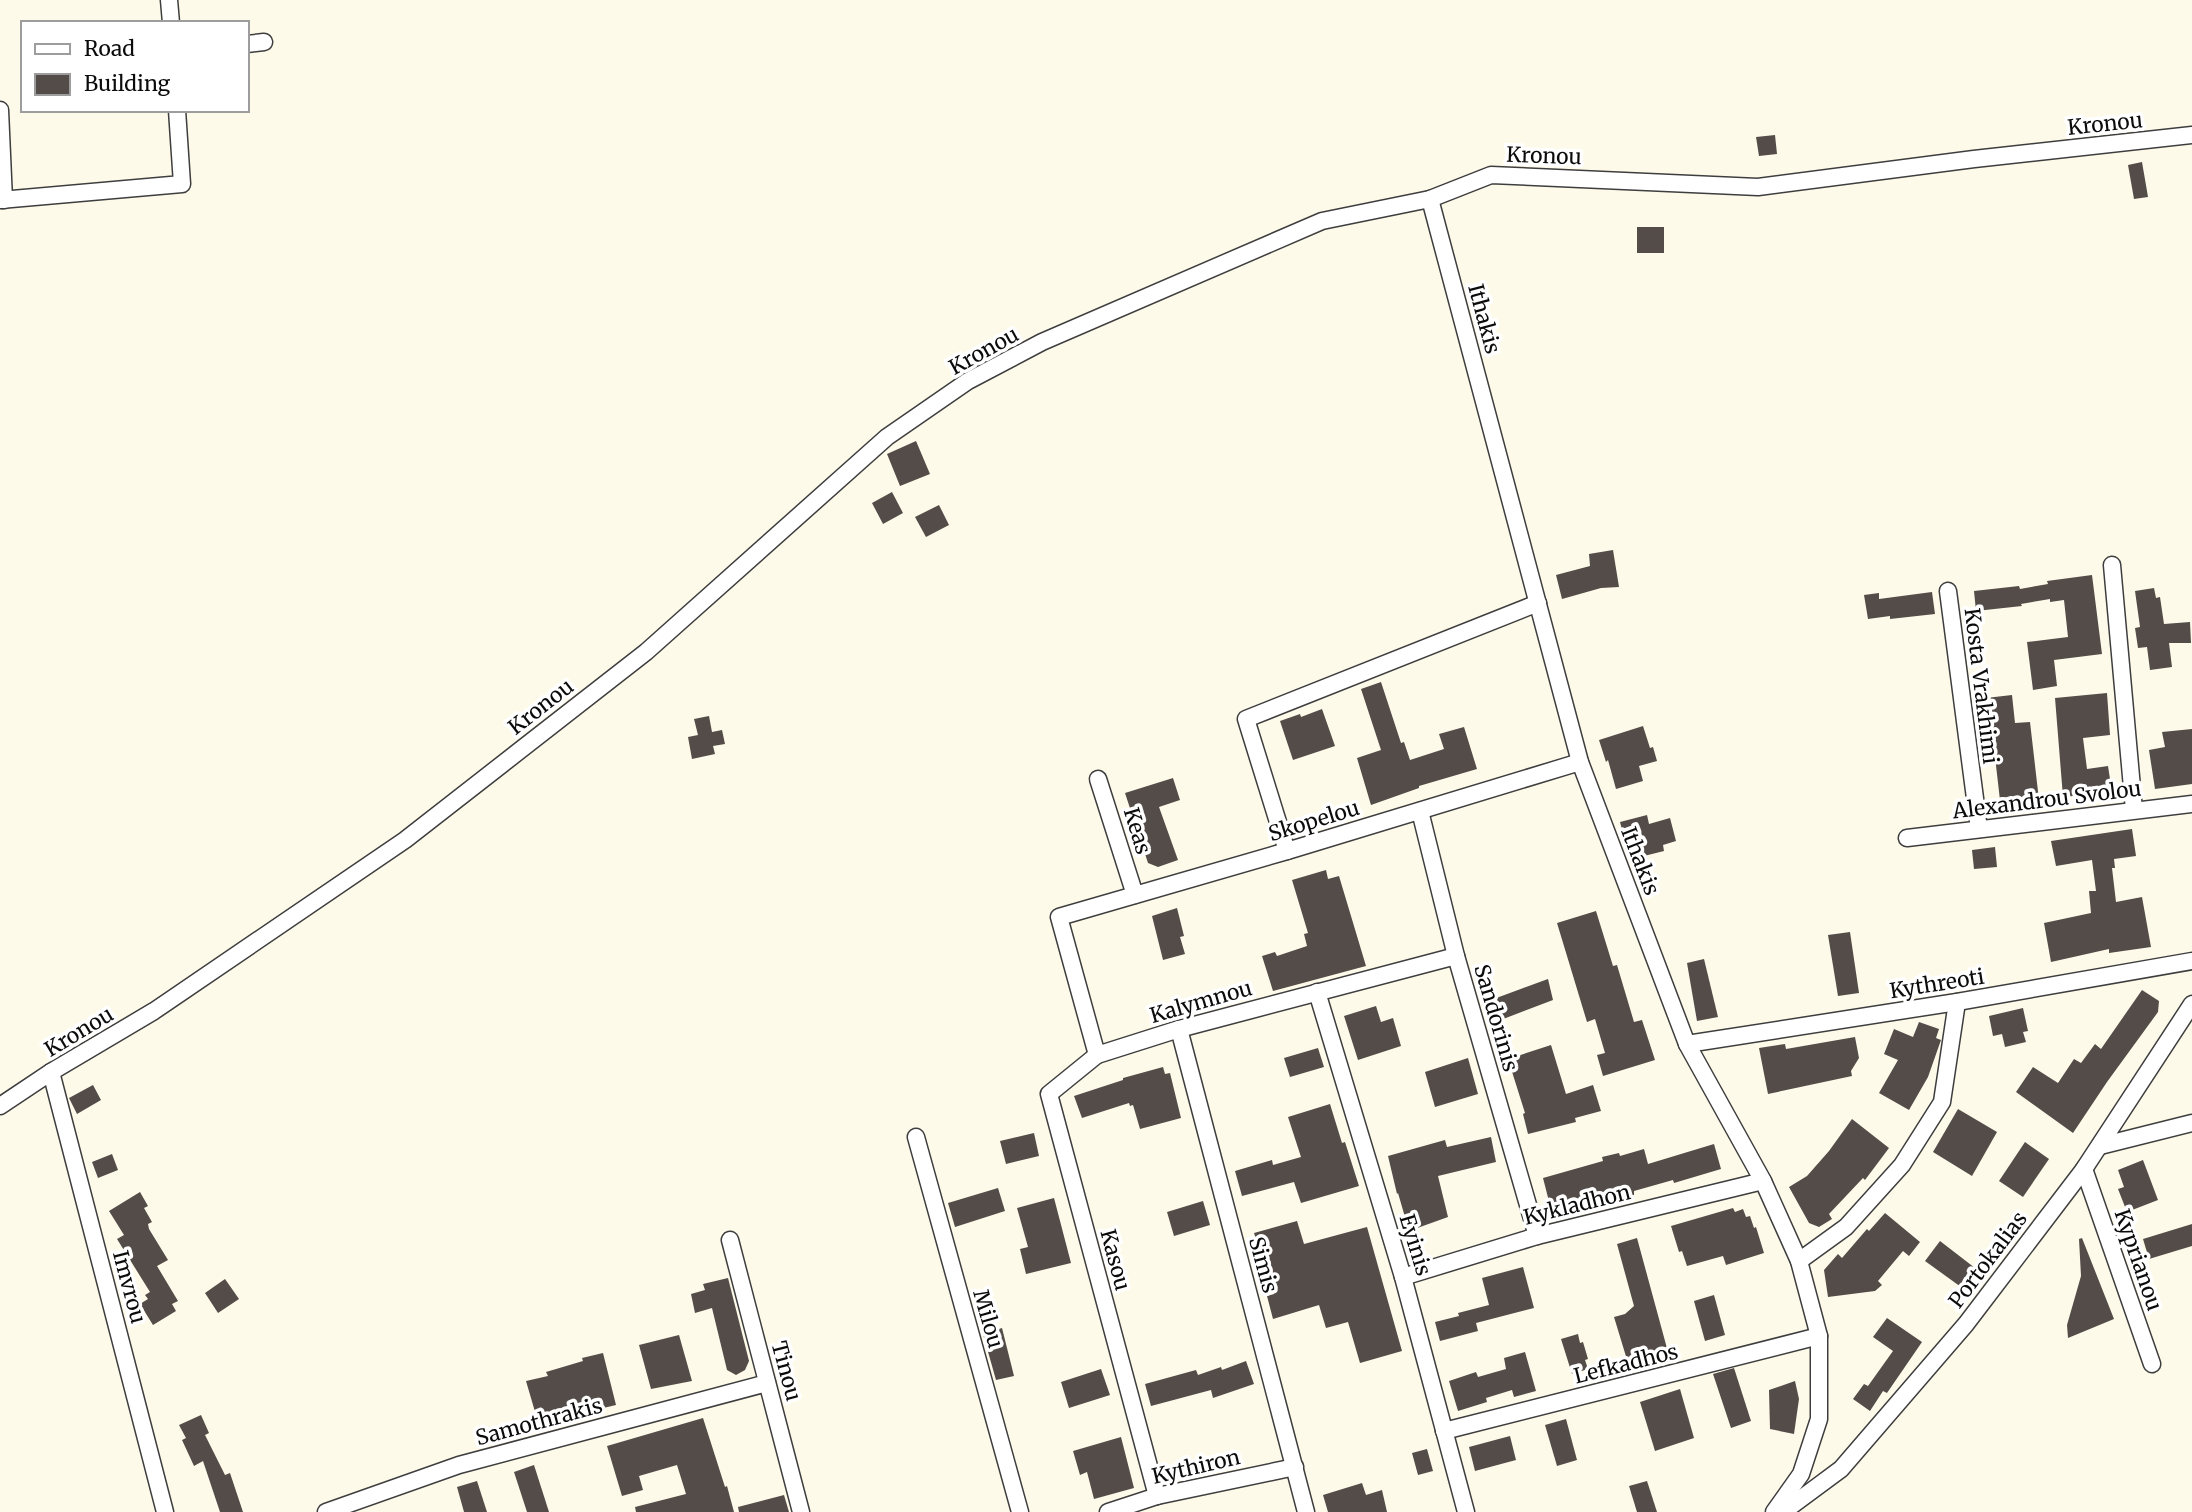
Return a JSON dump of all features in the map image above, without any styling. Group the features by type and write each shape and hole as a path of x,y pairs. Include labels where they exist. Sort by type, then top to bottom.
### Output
{"street":[{"path":"169,0 171,21"},
{"path":"248,44 264,42"},
{"path":"0,110 2,200 182,184 177,112"},
{"name":"Kronou","path":"0,1106 51,1072 155,1011 405,840 646,652 887,438 968,381 1042,342 1322,220 1430,199 1491,175 1758,187 1974,159 2192,135"},
{"name":"Ithakis","path":"1430,199 1580,762 1687,1044 1763,1181 1799,1261 1819,1336 1819,1419 1801,1474 1774,1512"},
{"path":"2112,565 2134,810"},
{"name":"Kosta Vrakhimi","path":"1948,591 1979,829"},
{"path":"1287,851 1246,719 1538,603"},
{"name":"Skopelou","path":"1097,1055 1059,917 1580,762"},
{"name":"Keas","path":"1098,779 1135,895"},
{"name":"Alexandrou Svolou","path":"1907,838 2192,804"},
{"name":"Sandorinis","path":"1420,811 1456,956 1537,1236"},
{"name":"Kalymnou","path":"1097,1055 1179,1030 1456,956"},
{"name":"Kythreoti","path":"1687,1044 1957,1003 2192,961"},
{"name":"Eyinis","path":"1317,992 1403,1277 1466,1512"},
{"path":"1799,1261 1846,1227 1902,1165 1942,1102 1957,1003"},
{"name":"Portokalias","path":"1783,1512 1841,1469 1966,1324 2084,1169 2192,1004"},
{"name":"Simis","path":"1179,1030 1306,1512"},
{"name":"Kasou","path":"1097,1055 1049,1094 1157,1496"},
{"name":"Imvrou","path":"51,1072 165,1512"},
{"path":"2100,1146 2192,1124"},
{"name":"Milou","path":"916,1137 1020,1512"},
{"name":"Kyprianou","path":"2084,1169 2151,1364"},
{"name":"Kykladhon","path":"1403,1277 1537,1236 1763,1181"},
{"name":"Tinou","path":"730,1240 801,1512"},
{"name":"Lefkadhos","path":"1444,1431 1819,1336"},
{"name":"Samothrakis","path":"326,1512 458,1465 767,1383"},
{"name":"Kythiron","path":"1108,1512 1157,1496 1295,1467"}],"building":[{"path":"1775,135 1777,154 1759,156 1756,137"},
{"path":"2142,162 2148,197 2134,199 2128,165"},
{"path":"1637,227 1664,227 1664,253 1637,253"},
{"path":"916,441 930,474 900,486 887,454"},
{"path":"892,492 903,513 883,524 872,503"},
{"path":"939,505 949,525 926,537 915,517"},
{"path":"1613,550 1619,587 1601,588 1562,599 1556,575 1590,566 1589,554"},
{"path":"2092,575 2102,654 2054,660 2057,686 2033,690 2027,642 2068,637 2064,600 2050,602 2050,599 2021,604 2022,606 1976,611 1974,591 2019,586 2020,589 2048,584 2047,581"},
{"path":"2154,588 2156,598 2160,597 2164,624 2190,622 2191,643 2169,643 2172,667 2150,670 2147,647 2138,648 2135,628 2140,627 2135,591"},
{"path":"1932,592 1935,614 1868,619 1864,595 1879,593 1879,599"},
{"path":"1381,682 1401,743 1404,742 1410,760 1444,749 1439,734 1464,727 1477,769 1419,786 1371,805 1357,758 1381,750 1361,689"},
{"path":"2107,693 2110,735 2083,738 2087,769 2108,766 2112,792 2063,797 2055,698"},
{"path":"2012,695 2015,723 2030,722 2039,800 2025,802 2025,806 2001,809 1986,698"},
{"path":"1322,709 1335,746 1293,760 1280,721"},
{"path":"709,716 712,732 722,730 725,744 713,746 715,754 692,759 688,737 698,735 694,719"},
{"path":"1643,726 1657,761 1639,766 1643,781 1616,789 1599,740"},
{"path":"2192,729 2192,784 2155,789 2149,750 2165,747 2162,732"},
{"path":"1173,778 1180,800 1159,807 1178,860 1158,867 1148,863 1125,793"},
{"path":"1647,815 1649,824 1670,818 1676,841 1663,845 1664,851 1636,858 1632,844 1626,845 1620,822"},
{"path":"2132,829 2136,856 2114,859 2115,868 2112,868 2116,902 2142,897 2151,947 2109,953 2109,949 2051,962 2044,923 2091,913 2089,891 2096,891 2092,860 2056,866 2051,841"},
{"path":"1995,847 1997,867 1974,869 1972,850"},
{"path":"1326,870 1328,879 1339,876 1366,966 1273,991 1262,956 1275,952 1277,956 1307,946 1304,934 1308,933 1292,880"},
{"path":"1177,908 1185,954 1163,960 1152,916"},
{"path":"1596,911 1613,966 1617,965 1634,1022 1642,1020 1655,1060 1603,1076 1597,1055 1605,1053 1595,1019 1587,1022 1557,923"},
{"path":"1850,932 1859,993 1838,996 1828,935"},
{"path":"1704,959 1718,1017 1697,1021 1687,963"},
{"path":"1548,979 1553,1000 1498,1021 1491,1000"},
{"path":"2142,990 2159,1001 2158,1012 2073,1133 2016,1092 2033,1067 2058,1083 2074,1059 2081,1063 2095,1044 2101,1049"},
{"path":"1376,1006 1381,1022 1393,1018 1401,1046 1358,1060 1344,1016"},
{"path":"2023,1008 2028,1031 2023,1032 2026,1042 2005,1047 2002,1034 1993,1036 1989,1016"},
{"path":"1919,1022 1939,1029 1936,1038 1941,1040 1928,1077 1909,1110 1879,1093 1898,1060 1884,1054 1894,1029 1913,1037"},
{"path":"1855,1037 1859,1058 1851,1071 1852,1076 1768,1094 1759,1048 1785,1044 1786,1049"},
{"path":"1551,1045 1566,1094 1593,1085 1601,1111 1575,1118 1576,1122 1528,1134 1523,1114 1525,1113 1508,1059"},
{"path":"1318,1048 1324,1067 1290,1077 1284,1058"},
{"path":"1468,1058 1478,1094 1435,1107 1425,1072"},
{"path":"1163,1067 1165,1074 1170,1073 1181,1118 1140,1129 1133,1105 1130,1106 1129,1103 1082,1118 1074,1096"},
{"path":"93,1085 101,1100 77,1114 69,1098"},
{"path":"1330,1104 1359,1186 1301,1203 1294,1182 1242,1196 1235,1171 1272,1160 1273,1165 1301,1157 1288,1117"},
{"path":"1958,1109 1997,1132 1972,1176 1933,1152"},
{"path":"1852,1119 1889,1148 1865,1180 1863,1178 1829,1214 1832,1219 1819,1227 1809,1223 1789,1187 1807,1176"},
{"path":"1034,1133 1039,1156 1006,1164 1000,1141"},
{"path":"1491,1137 1496,1162 1438,1176 1448,1217 1409,1231 1388,1156 1445,1140 1447,1147"},
{"path":"2025,1142 2049,1159 2023,1197 1999,1181"},
{"path":"1714,1144 1721,1169 1634,1191 1634,1195 1554,1221 1543,1178 1603,1161 1602,1157 1619,1153 1620,1156 1644,1149 1648,1164"},
{"path":"112,1154 118,1170 98,1178 92,1162"},
{"path":"2143,1160 2158,1200 2127,1212 2118,1189 2124,1187 2118,1170"},
{"path":"998,1188 1005,1211 955,1227 948,1203"},
{"path":"140,1192 148,1206 144,1208 152,1222 148,1224 149,1229 168,1260 157,1266 178,1301 172,1304 176,1311 153,1325 140,1304 148,1299 145,1295 150,1292 117,1239 124,1235 109,1211"},
{"path":"1054,1198 1071,1263 1026,1274 1020,1249 1028,1247 1017,1208"},
{"path":"1203,1201 1210,1225 1174,1236 1167,1212"},
{"path":"1733,1208 1735,1212 1743,1209 1746,1217 1750,1216 1764,1253 1726,1265 1723,1256 1687,1266 1682,1251 1679,1252 1671,1226"},
{"path":"1885,1213 1920,1242 1909,1256 1903,1251 1878,1281 1882,1285 1875,1291 1828,1297 1824,1270 1838,1254 1842,1258"},
{"path":"1297,1221 1304,1244 1367,1227 1402,1351 1360,1363 1348,1322 1326,1328 1319,1305 1273,1319 1267,1296 1274,1294 1254,1233"},
{"path":"2192,1224 2192,1246 2149,1259 2143,1239"},
{"path":"1637,1238 1668,1352 1628,1363 1614,1317 1625,1314 1634,1306 1617,1244"},
{"path":"2082,1238 2114,1319 2068,1338 2067,1325 2081,1276 2079,1239"},
{"path":"1940,1241 1975,1268 1961,1287 1925,1261"},
{"path":"1523,1267 1534,1308 1476,1323 1478,1331 1440,1341 1435,1322 1489,1305 1482,1278"},
{"path":"728,1278 749,1361 745,1370 736,1375 727,1370 712,1308 695,1313 691,1294 705,1290 703,1284"},
{"path":"225,1279 239,1299 218,1313 205,1293"},
{"path":"1714,1295 1725,1335 1705,1341 1694,1301"},
{"path":"1887,1318 1922,1342 1887,1393 1883,1391 1870,1411 1853,1399 1864,1384 1868,1386 1893,1351 1873,1337"},
{"path":"1002,1328 1014,1376 996,1380 983,1334"},
{"path":"1578,1334 1588,1359 1585,1360 1588,1369 1572,1374 1561,1339"},
{"path":"679,1335 692,1381 651,1389 639,1345"},
{"path":"1525,1352 1536,1391 1514,1397 1512,1390 1486,1398 1487,1402 1458,1411 1449,1381 1476,1372 1478,1377 1506,1369 1504,1358"},
{"path":"603,1353 616,1405 595,1410 594,1406 538,1422 526,1381 548,1376 546,1372"},
{"path":"1246,1361 1254,1384 1213,1398 1211,1390 1151,1406 1145,1384 1196,1370 1198,1375 1221,1367 1222,1370"},
{"path":"1734,1368 1751,1421 1731,1428 1713,1374"},
{"path":"1101,1369 1110,1395 1069,1408 1061,1382"},
{"path":"1795,1381 1799,1399 1794,1434 1770,1429 1769,1390"},
{"path":"1680,1389 1694,1438 1655,1451 1640,1402"},
{"path":"201,1415 209,1433 205,1435 225,1475 230,1473 243,1512 220,1512 203,1461 194,1466 182,1440 186,1438 179,1425"},
{"path":"703,1418 734,1512 636,1512 635,1507 686,1494 677,1465 639,1476 643,1490 622,1496 607,1446"},
{"path":"1566,1419 1577,1460 1557,1466 1545,1425"},
{"path":"1510,1436 1516,1460 1475,1471 1469,1447"},
{"path":"1121,1437 1134,1488 1094,1499 1087,1472 1080,1475 1073,1451"},
{"path":"1427,1449 1433,1471 1418,1475 1412,1453"},
{"path":"534,1465 549,1512 527,1512 514,1472"},
{"path":"477,1481 487,1512 464,1512 457,1487"},
{"path":"1647,1481 1657,1512 1637,1512 1629,1486"},
{"path":"1362,1483 1366,1495 1382,1490 1387,1512 1328,1512 1323,1495"},
{"path":"784,1495 789,1512 739,1512 738,1507"}]}
